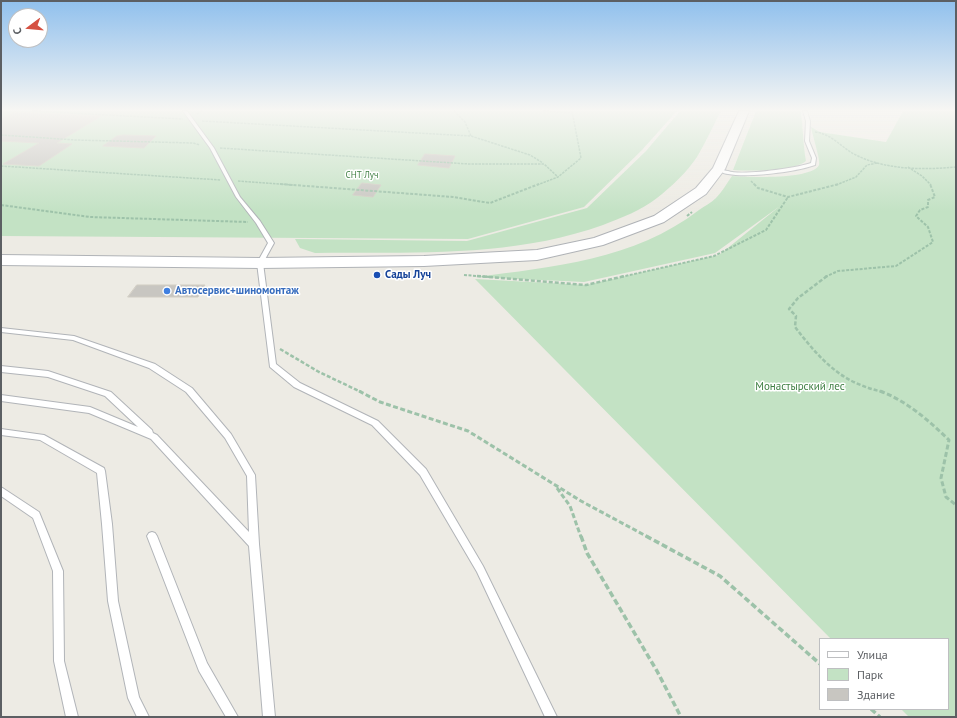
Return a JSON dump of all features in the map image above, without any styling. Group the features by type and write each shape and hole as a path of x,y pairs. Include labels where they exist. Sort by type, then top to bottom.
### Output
{"main road":[{"path":"1,260 260,263 424,261 537,255 598,242 659,220 701,191 719,169 730,145"}],"lane":[{"path":"209,145 238,197 258,222 272,243 260,263 273,365 297,385 375,423 423,472 480,569 551,717"},
{"path":"719,169 728,173 778,171 808,167 813,164 814,158 808,145"},
{"path":"1,330 74,338 152,366 189,390 228,436 251,475 254,544 269,717"},
{"path":"1,369 48,374 108,394 154,437 254,544"},
{"path":"1,398 90,410 154,437"},
{"path":"1,432 41,437 101,471 113,601 134,698 143,717"},
{"path":"1,491 36,515 58,571 59,661 72,717"},
{"path":"152,536 203,667 232,717"}],"path":[{"path":"199,145 212,148 469,164 544,164"},
{"path":"497,145 530,155 544,164 558,177"},
{"path":"1,166 453,197 490,203 558,177 581,158 578,145"},
{"path":"841,145 859,157 880,163 931,169 956,167"},
{"path":"740,172 758,188 788,197 834,186 856,178 867,165 880,163"},
{"path":"908,167 923,176 931,184 934,190 935,197 928,200 928,207 920,210 916,216 927,224 932,233 933,242 896,266 838,271 823,278 798,298 790,309 796,316 795,327 808,345 838,373 856,383 894,397 913,408 949,440 941,478 946,497 956,505"},
{"path":"464,275 586,285 714,256 766,230 788,197"},
{"path":"1,205 90,217 258,222"},
{"path":"270,340 282,350 319,372 380,402 468,431 581,501 720,576 819,663"},
{"path":"556,486 570,506 587,554 657,671 681,717"},
{"path":"872,710 880,717"}],"green space":[{"name":"СНТ Луч","path":"1,145 647,145 584,207 468,239 1,236"},
{"path":"652,145 704,145 697,157 688,168 657,198 631,213 603,225 568,236 497,248 424,252 315,253 300,248 295,239 467,241 587,208"},
{"path":"743,145 804,145 806,161 800,165 781,169 733,170"},
{"name":"Монастырский лес","path":"816,145 956,145 956,717 909,717 902,710 949,710 949,638 830,638 475,279 586,285 719,255 780,206 715,253 584,282 475,277 563,265 620,251 648,240 674,227 716,198 732,176 778,176 805,173 814,170 819,165"}],"building":[{"path":"36,145 71,145 39,166 3,164"},
{"path":"105,145 147,145 144,148 103,146"},
{"path":"425,154 455,156 449,168 418,165"},
{"path":"362,183 381,185 373,197 353,195"},
{"name":"Автосервис+шиномонтаж","path":"137,285 205,285 198,297 128,297"}],"place":[{"name":"Сады Луч","path":"377,275"},
{"name":"Автосервис+шиномонтаж","path":"167,291"}]}
